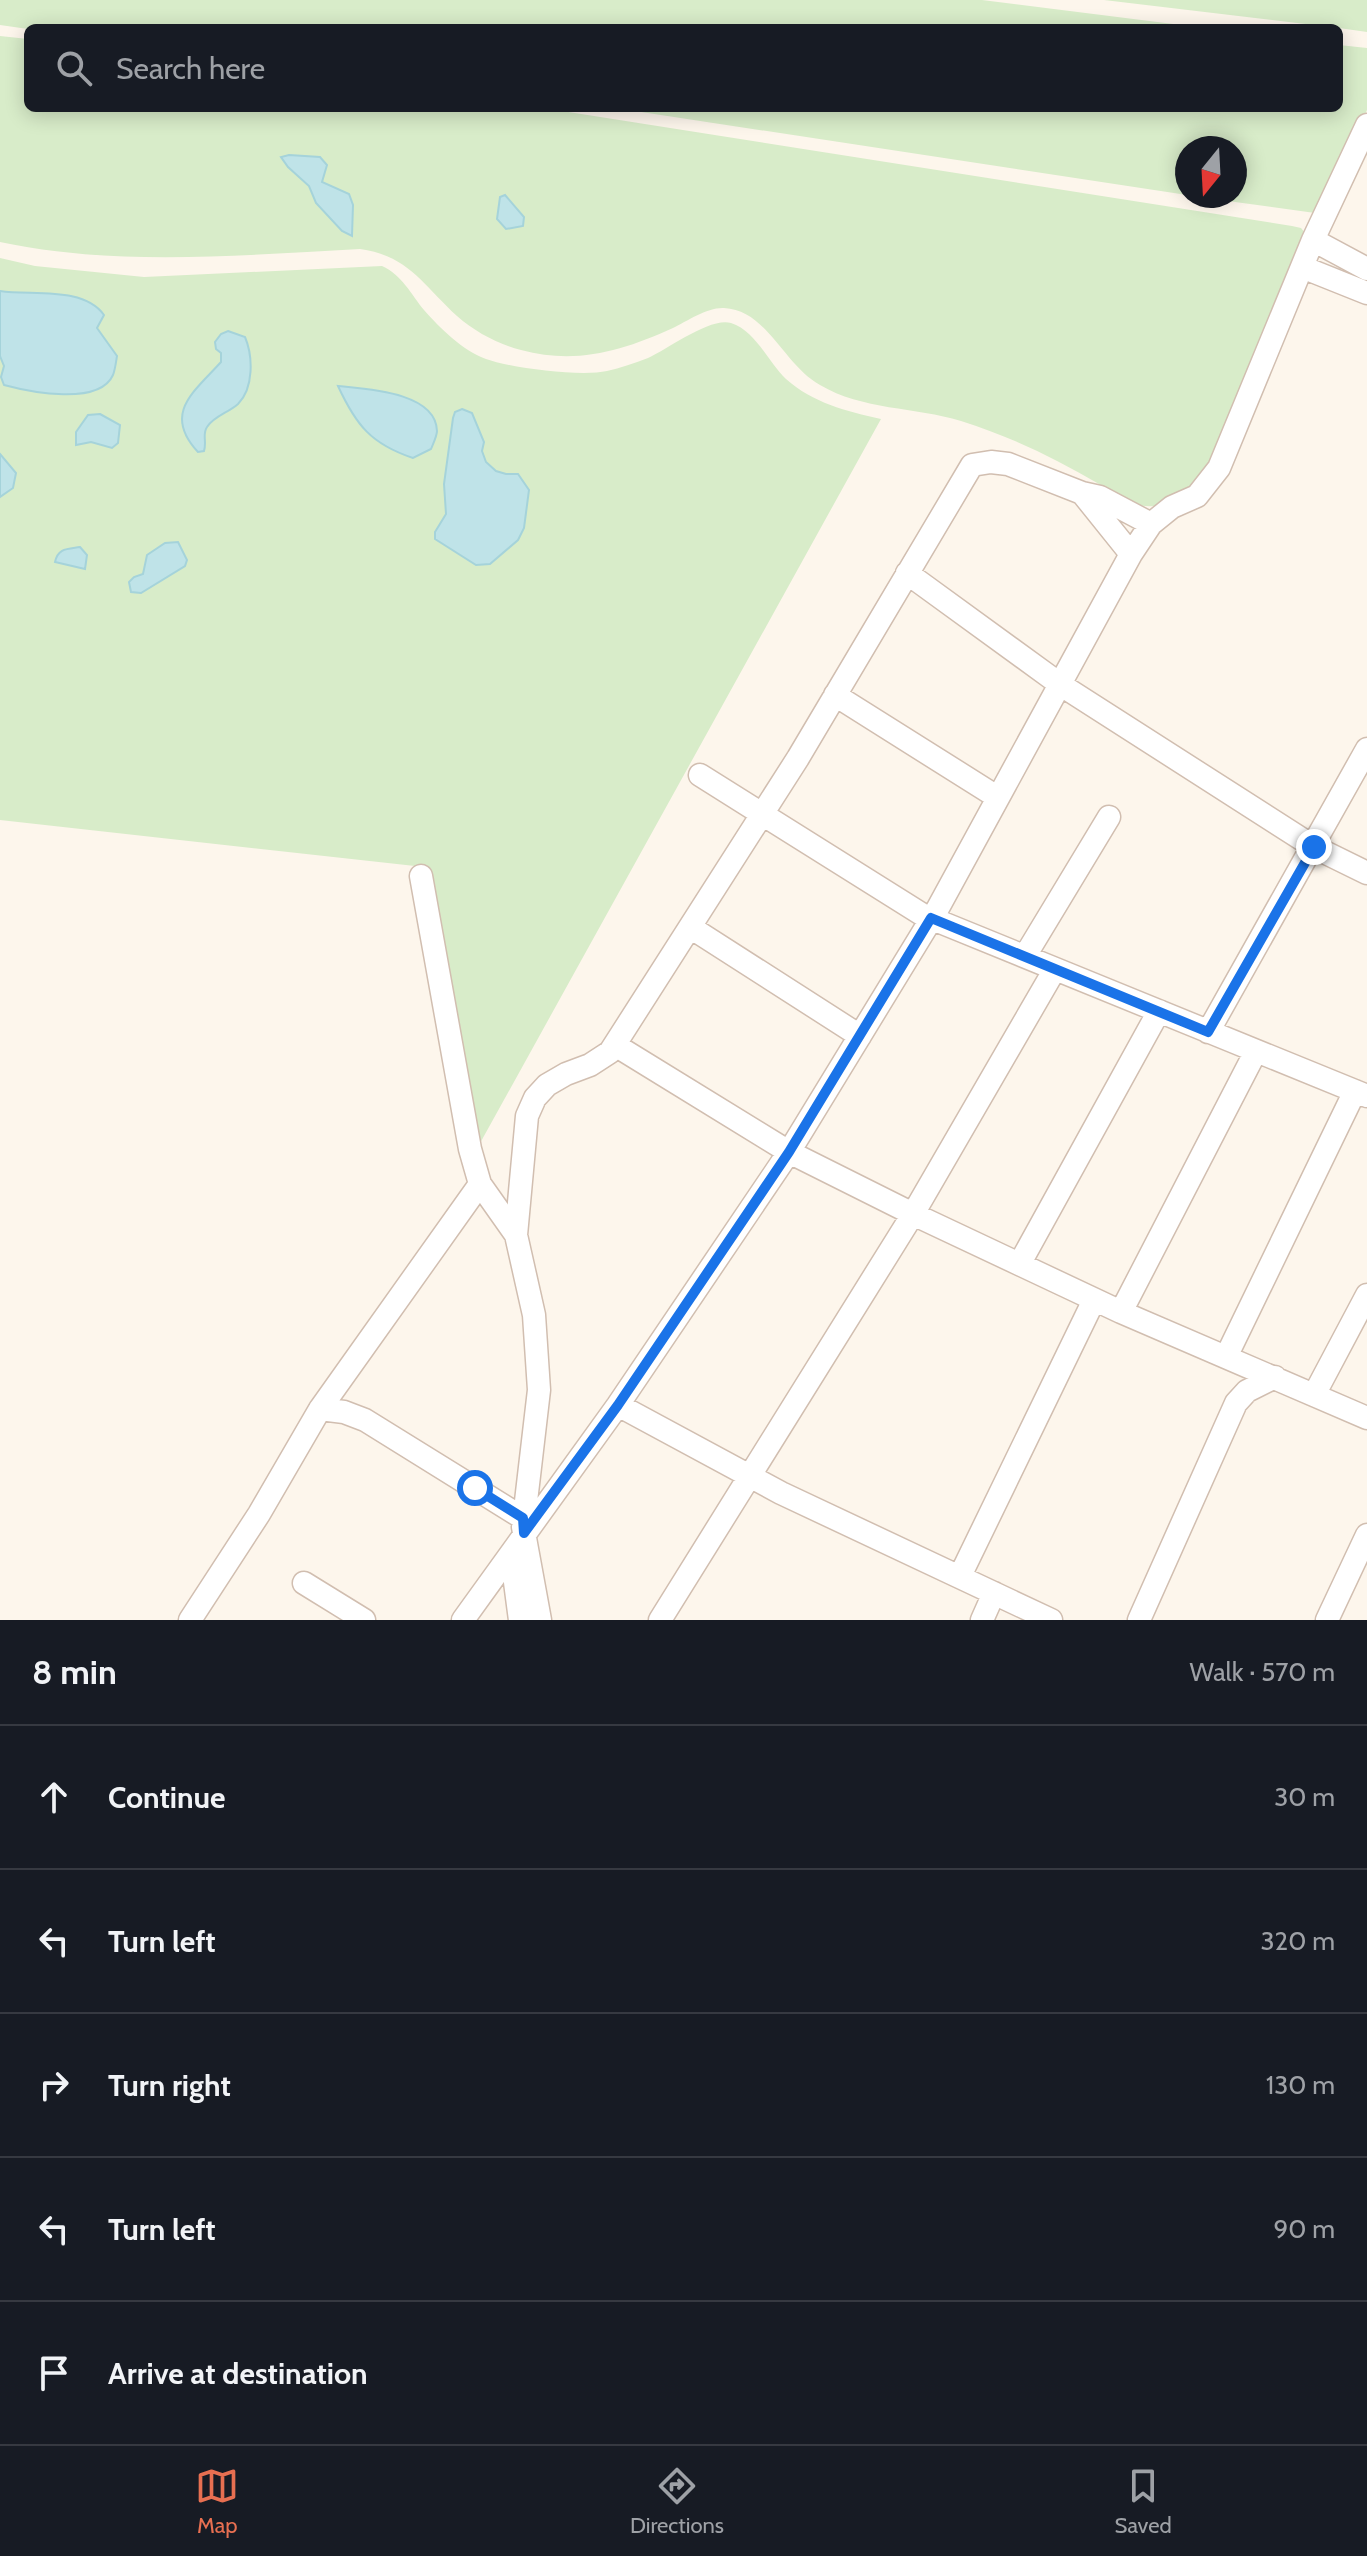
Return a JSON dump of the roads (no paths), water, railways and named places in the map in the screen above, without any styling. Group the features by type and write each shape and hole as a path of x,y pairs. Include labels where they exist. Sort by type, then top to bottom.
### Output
{"street":[{"path":"463,1620 523,1525 618,1405 789,1152 931,918 1131,554 1151,524 1172,507 1197,496 1219,468 1313,240 1367,125"},
{"path":"1313,240 1367,269"},
{"path":"1302,267 1367,293"},
{"path":"540,1620 523,1525 539,1390 534,1315 516,1235 527,1116 535,1098 547,1085 590,1065 615,1045 835,695 972,465 991,462 1008,464 1109,501 1151,524"},
{"path":"1082,493 1131,554"},
{"path":"907,573 1061,685 1314,847 1367,873"},
{"path":"835,695 997,797"},
{"path":"1208,1032 1367,749"},
{"path":"700,775 931,918 1361,1094 1226,1357"},
{"path":"1025,956 1109,817"},
{"path":"421,876 470,1149 480,1184 516,1235"},
{"path":"690,927 860,1036"},
{"path":"660,1620 913,1214 1055,969"},
{"path":"1020,1263 1159,1011"},
{"path":"615,1045 789,1152 913,1214 1094,1300 1367,1418"},
{"path":"1121,1312 1256,1051"},
{"path":"190,1620 259,1514 320,1409 480,1184"},
{"path":"1314,1395 1367,1295"},
{"path":"960,1576 1094,1300"},
{"path":"1139,1620 1236,1403 1247,1391 1275,1377"},
{"path":"618,1405 750,1476 1051,1620"},
{"path":"320,1409 344,1412 365,1420 523,1525"},
{"path":"1327,1620 1367,1535"},
{"path":"520,1620 515,1582 527,1556"},
{"path":"304,1583 364,1620"},
{"path":"982,1620 994,1593"}],"water":[{"path":"281,157 320,157 327,165 322,182 349,194 353,205 352,236 342,231 316,203 309,186"},
{"path":"505,195 524,217 523,226 506,229 497,219 500,197"},
{"path":"0,291 70,296 95,306 104,315 97,328 117,356 113,375 105,385 94,391 63,394 4,385 1,377 4,366 0,356"},
{"path":"228,331 245,337 251,362 249,381 238,404 207,427 204,451 198,452 188,438 182,414 192,393 221,362 221,353 216,349 215,342"},
{"path":"338,386 398,395 425,408 434,418 437,431 431,449 413,458 386,446 366,431 351,412"},
{"path":"462,409 472,413 484,442 482,451 486,462 496,471 518,474 529,490 524,528 518,540 490,564 476,565 435,539 435,532 446,514 444,484 453,418 455,412"},
{"path":"100,414 120,425 118,443 112,448 91,442 76,445 76,432 88,415"},
{"path":"0,454 16,473 13,488 0,497"},
{"path":"178,542 187,560 185,566 141,593 131,592 129,582 143,574 147,555 165,543"},
{"path":"80,547 87,555 85,569 55,562 61,552"}]}
